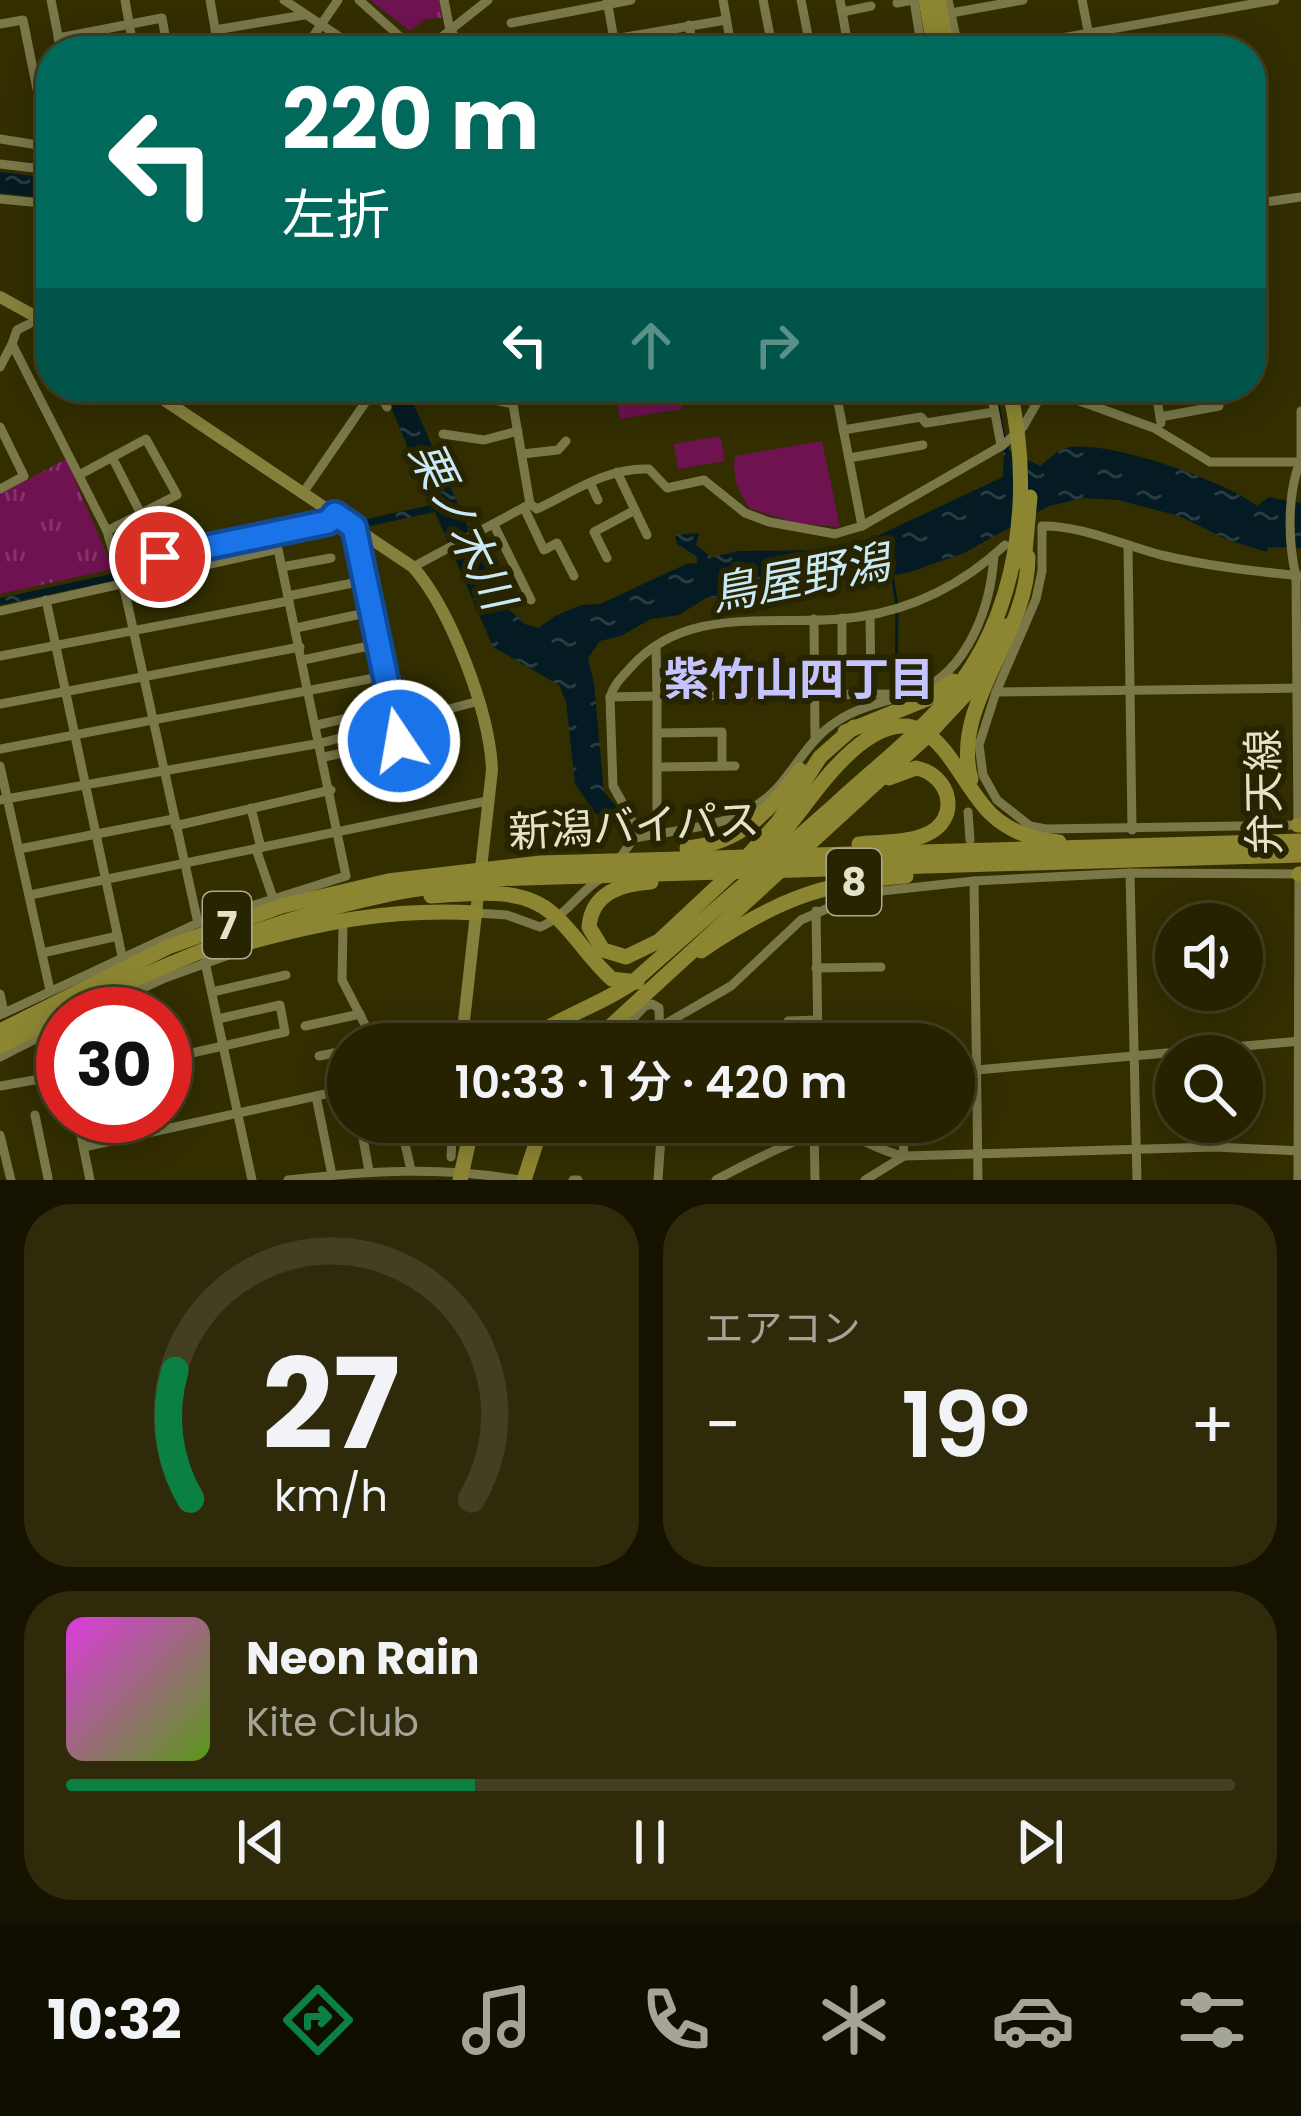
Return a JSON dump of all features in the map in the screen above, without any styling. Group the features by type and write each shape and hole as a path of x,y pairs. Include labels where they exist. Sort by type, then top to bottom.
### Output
{"highway":[{"path":"926,0 932,36"},
{"path":"938,0 945,36"},
{"path":"1016,402 1020,412"},
{"path":"976,794 967,756 969,728 1017,621 1028,574 1029,530 1020,487 1020,402"},
{"path":"615,1023 948,699 978,656 1029,530"},
{"path":"556,1023 603,1003 632,983 868,789 955,707 978,676 1013,603 1029,530"},
{"path":"580,864 629,850 707,846 727,840 764,816 818,750 854,727 940,692 978,656"},
{"path":"854,727 820,757 768,834 659,941 635,955 618,957 603,950 592,936 592,911 613,890 638,883 718,874 776,865 815,851 914,838 937,829 948,812 944,784 927,770 905,770 868,789"},
{"name":"8","path":"661,956 776,842 818,786 852,751 880,731 909,728 936,739 1001,823 1030,837 1123,847"},
{"name":"新潟バイパス","path":"629,850 737,856 776,865 1070,861 1280,849 1300,825"},
{"name":"新潟バイパス","path":"815,851 1123,847 1280,849 1301,855"},
{"name":"8","path":"663,980 739,925 807,893 889,877 1070,861"},
{"name":"新潟バイパス","path":"1,1020 168,946 244,919 388,881 478,882 541,863 580,864 612,874 718,874"},
{"name":"新潟バイパス","path":"116,987 227,939 368,900 580,864"},
{"name":"7","path":"478,882 545,908 581,946"},
{"name":"7","path":"124,982 250,942 339,921 404,910 476,913"},
{"path":"581,946 612,979 632,983 654,976 712,930"},
{"path":"581,946 598,982 596,995 584,1010"},
{"name":"新潟バイパス","path":"0,1046 36,1031"},
{"path":"461,1176 468,1143"},
{"path":"522,1180 535,1143"}],"main road":[{"path":"0,297 36,320"},
{"path":"168,402 413,567 436,592 491,740 464,1023"}],"street":[{"path":"52,0 58,36"},
{"path":"125,0 132,36"},
{"path":"209,0 216,36"},
{"path":"284,0 338,36"},
{"path":"312,36 338,0"},
{"path":"359,0 402,36"},
{"path":"444,0 455,36"},
{"path":"441,36 488,0"},
{"path":"511,23 631,0"},
{"path":"723,0 730,36"},
{"path":"764,0 770,36"},
{"path":"801,0 808,36"},
{"path":"897,3 913,0 920,36"},
{"path":"948,0 956,36"},
{"path":"951,13 1023,0"},
{"path":"1082,0 1089,36"},
{"path":"1071,36 1275,0"},
{"path":"607,2 614,36"},
{"path":"846,36 841,6 871,7"},
{"path":"215,30 304,15"},
{"path":"70,36 162,18 165,36"},
{"path":"0,24 23,20 36,79"},
{"path":"626,36 726,20"},
{"path":"689,25 691,36"},
{"path":"0,137 36,141"},
{"path":"0,164 36,168"},
{"path":"1266,202 1301,196"},
{"path":"0,199 36,203"},
{"path":"0,367 16,330 36,324"},
{"path":"12,344 36,391"},
{"path":"42,402 107,531 198,923"},
{"path":"174,406 177,402"},
{"path":"303,493 366,402"},
{"path":"384,402 387,407"},
{"path":"504,402 513,404 527,507 544,550 557,543 574,576"},
{"path":"838,402 862,526"},
{"path":"992,402 1004,443"},
{"path":"413,567 527,507 537,509 617,472 650,469 667,488 704,480 745,513 769,523 835,534 862,526 1004,443 1023,427 1035,402"},
{"path":"1095,402 1210,462 1300,464 1301,411"},
{"path":"1158,402 1162,434"},
{"path":"1160,417 1219,406"},
{"path":"843,430 921,417 926,423 994,412"},
{"path":"0,427 25,476 0,489"},
{"path":"443,434 484,440 518,431"},
{"path":"79,475 146,439 177,495 107,531"},
{"path":"522,454 558,450 566,441"},
{"path":"849,458 923,445"},
{"path":"112,457 141,514"},
{"name":"弁天線","path":"1298,1180 1300,825 1294,477 1300,464"},
{"path":"617,472 647,535"},
{"path":"590,483 598,500"},
{"path":"570,493 578,508"},
{"path":"607,558 594,532 635,510"},
{"path":"117,567 328,522 335,514"},
{"path":"494,525 531,600"},
{"path":"1297,787 1300,825 1132,830 1030,826 997,800 983,775 979,745 1036,599 1042,571 1029,530 1072,526 1128,546 1232,570 1298,576"},
{"path":"324,758 399,741 354,527"},
{"path":"478,533 505,593"},
{"path":"629,850 632,818 613,785 610,697 645,651 697,626 871,615 938,593 1005,545"},
{"path":"1128,546 1132,830"},
{"path":"0,611 278,549 346,876 198,923 56,987"},
{"path":"629,850 658,833 716,824 754,808 777,788 815,736 843,716 910,694 940,678 962,654 983,607 994,555"},
{"path":"282,567 331,558"},
{"path":"0,656 363,581"},
{"path":"46,600 122,956"},
{"path":"296,628 370,612"},
{"path":"871,615 871,693"},
{"path":"842,618 842,693"},
{"path":"814,619 815,736"},
{"path":"303,660 377,644"},
{"path":"656,646 658,833"},
{"path":"0,704 300,647"},
{"path":"0,749 385,676"},
{"path":"996,692 1298,688"},
{"path":"610,697 910,694"},
{"path":"4,800 321,742 478,701"},
{"path":"317,724 392,708"},
{"path":"657,733 722,732 722,766"},
{"path":"0,766 49,987"},
{"path":"657,767 735,766"},
{"path":"19,849 331,790"},
{"path":"30,895 488,801"},
{"path":"251,808 273,898"},
{"path":"968,812 970,840"},
{"path":"476,913 507,915 531,926 547,925 632,845 629,850"},
{"path":"666,1023 731,986 787,931 816,911 863,893 974,881 1130,873 1300,874"},
{"path":"1130,873 1137,1180"},
{"path":"974,881 978,1180"},
{"path":"148,987 205,962 344,925 422,916 435,910"},
{"path":"816,911 817,1023"},
{"path":"344,925 342,980 364,1023"},
{"path":"42,952 118,936"},
{"path":"205,962 252,1180"},
{"path":"816,968 881,967"},
{"path":"212,992 286,975"},
{"path":"0,994 1,1020 36,999"},
{"path":"628,1023 652,1004 659,1007 659,1023"},
{"path":"192,1054 286,1032 280,1006 218,1019"},
{"path":"304,1026 360,1014"},
{"path":"788,1021 817,1020"},
{"path":"0,1057 36,1036"},
{"path":"976,1070 1300,1041"},
{"path":"319,1056 327,1054"},
{"path":"0,1086 36,1080"},
{"path":"84,1147 327,1094"},
{"path":"316,1096 332,1175"},
{"path":"35,1114 48,1178"},
{"path":"0,1136 10,1180"},
{"path":"83,1143 91,1180"},
{"path":"364,1143 369,1171"},
{"path":"405,1143 411,1170"},
{"path":"451,1156 452,1143"},
{"path":"658,1180 661,1143"},
{"path":"716,1180 792,1143"},
{"path":"814,1143 815,1180"},
{"path":"869,1143 904,1156 1215,1147 1301,1152"},
{"path":"903,1143 904,1156"},
{"path":"865,1180 904,1156"},
{"path":"885,1165 885,1180"},
{"path":"287,1180 369,1171 395,1175 411,1170 522,1180"}],"green space":[{"path":"370,0 440,0 443,18 426,19 410,31"},
{"path":"617,402 681,402 682,409 620,419"},
{"path":"720,436 725,461 678,469 674,444"},
{"path":"822,441 840,527 796,523 749,508 737,483 735,456"},
{"path":"66,459 113,569 0,594 0,494"}],"water":[{"path":"0,172 36,176 36,197 0,193"},
{"path":"389,402 413,402 502,603 525,624 538,628 581,605 600,604 686,564 698,563 696,556 677,544 675,535 699,533 696,545 711,557 862,543 1003,477 1008,444 1009,450 1040,466 1063,449 1104,449 1192,474 1257,506 1269,497 1301,503 1301,548 1268,547 1267,552 1228,540 1179,516 1118,500 1083,498 1049,506 964,553 910,572 706,598 679,615 651,619 621,636 600,641 588,658 604,792 619,809 620,824 596,814 575,784 566,702 559,685 493,647 435,512 0,605 0,598 431,505"}],"waterway":[{"path":"998,402 1004,438"},
{"name":"鳥屋野潟","path":"892,575 897,606 896,692"}],"district":[{"name":"紫竹山四丁目","path":"799,679"}],"route":[{"path":"160,557 328,522 335,514 354,527 399,741"}],"water label":[{"name":"栗ノ木川","path":"462,525"}]}
